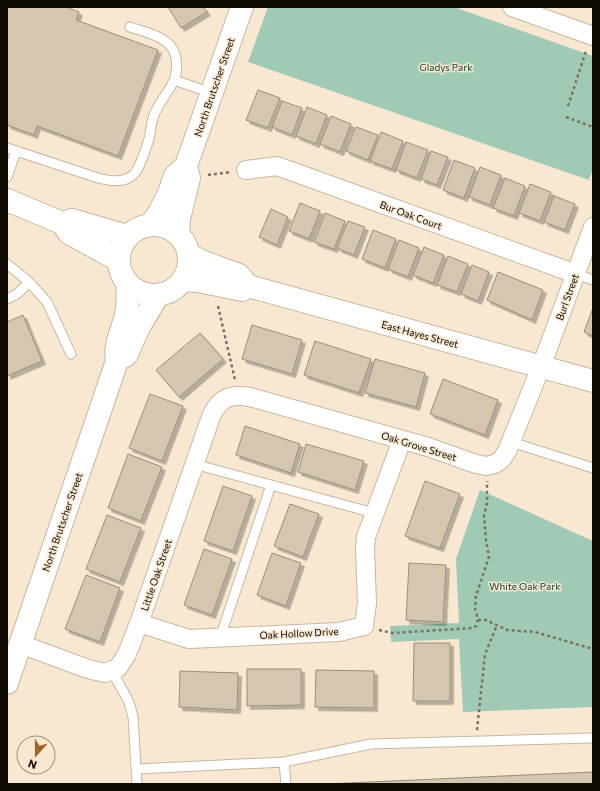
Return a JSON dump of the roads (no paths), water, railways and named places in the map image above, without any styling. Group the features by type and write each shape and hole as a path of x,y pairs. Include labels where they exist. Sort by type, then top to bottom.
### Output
{"street":[{"name":"North Brutscher Street","path":"151,224 159,213 169,193 175,176 186,166 242,7"},
{"path":"514,7 592,36"},
{"name":"North Brutscher Street","path":"178,233 179,219 189,178 186,166"},
{"name":"Bur Oak Court","path":"246,170 277,166 576,274"},
{"path":"7,200 62,223 69,234 118,260"},
{"path":"62,223 72,220 127,236"},
{"path":"151,224 160,224 178,233 183,239 189,254 189,269 184,280 175,288 158,295 151,295 136,291 122,277 118,260 121,246 127,236 138,227 151,224"},
{"name":"Burl Street","path":"541,367 593,227"},
{"name":"East Hayes Street","path":"189,254 201,261 239,275 248,286 593,381"},
{"name":"East Hayes Street","path":"184,280 198,281 242,290 248,286"},
{"name":"North Brutscher Street","path":"7,682 17,646 117,361 115,350 126,315 129,298 127,283"},
{"name":"North Brutscher Street","path":"117,361 127,354 139,327 158,295"},
{"path":"511,442 541,367"},
{"name":"Oak Grove Street","path":"238,395 250,396 428,447 476,464 486,466 495,464 502,459 511,442"},
{"name":"Little Oak Street","path":"112,671 118,668 127,654 212,414 217,405 226,398 238,395"},
{"path":"374,514 402,440"},
{"name":"Oak Hollow Drive","path":"139,623 189,639 339,632 364,626 367,603 365,548 366,537 374,514"},
{"path":"17,646 88,669 105,673 112,671"}],"lane":[{"path":"7,177 11,149 98,178 113,181 125,179 135,173 148,140 153,117 174,80 177,68 175,53 168,43 158,37 130,27"},
{"path":"174,80 212,93"},
{"path":"7,264 29,282 47,302 71,354"},
{"path":"576,274 593,280"},
{"path":"7,299 17,294 29,282"},
{"path":"511,442 593,468"},
{"path":"194,464 374,514"},
{"path":"220,638 271,485"},
{"path":"112,671 129,702 133,718 137,784"},
{"path":"137,769 284,762 371,744 593,738"},
{"path":"284,762 286,784"}],"park label":[{"name":"Gladys Park","path":"446,67"},
{"name":"White Oak Park","path":"525,586"}]}
